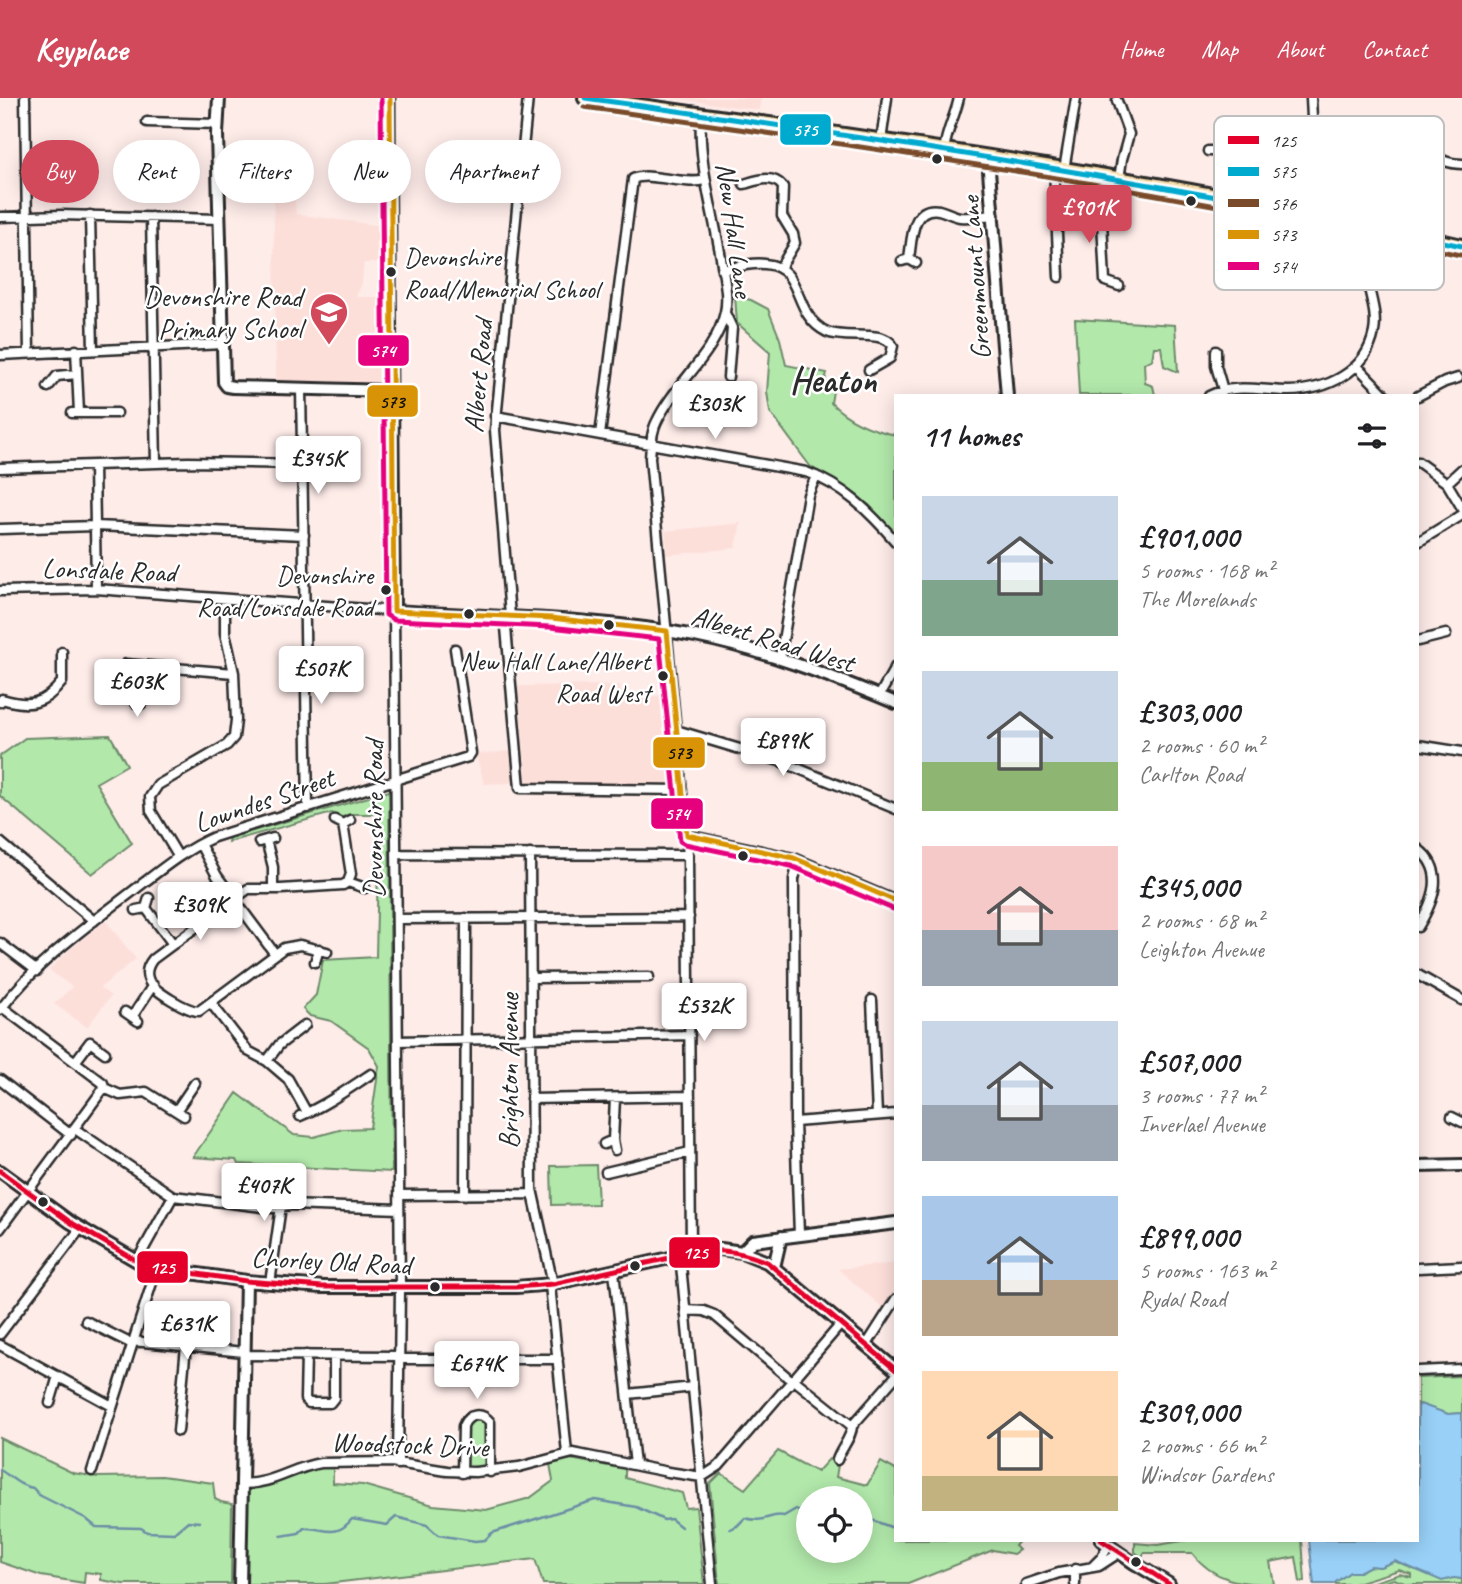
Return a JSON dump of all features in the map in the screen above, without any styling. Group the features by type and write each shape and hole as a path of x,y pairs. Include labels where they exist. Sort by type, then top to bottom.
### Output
{"main road":[{"path":"585,98 626,101 701,115 881,141 1214,197"},
{"path":"1444,242 1462,246"}],"street":[{"path":"25,98 29,353"},
{"path":"219,98 219,219 224,379 227,386 392,391"},
{"name":"Devonshire Road","path":"390,98 400,1288 398,1464"},
{"name":"Albert Road","path":"528,98 495,416 520,788 681,790"},
{"path":"881,141 887,98"},
{"path":"944,151 946,132 956,113 959,98"},
{"path":"1059,276 1059,169 1076,98"},
{"path":"1311,98 1313,116"},
{"path":"1117,101 1118,112 1129,134 1119,179"},
{"name":"New Hall Lane","path":"701,115 700,140 723,270 725,313 714,338 657,421 651,444 650,463 687,835 690,1152 685,1310 712,1584"},
{"path":"147,121 217,124"},
{"path":"1208,150 1214,150"},
{"name":"Greenmount Lane","path":"988,158 1007,394"},
{"path":"1444,161 1462,164"},
{"path":"600,435 632,182 638,177 691,183 705,180"},
{"path":"744,184 753,177 781,183 784,191 782,216 794,238 805,242"},
{"path":"1103,177 1105,281 1119,286"},
{"path":"909,261 915,223 918,217 927,211 938,210 961,217 993,215"},
{"path":"90,215 93,350"},
{"path":"0,217 90,215 219,219"},
{"path":"151,217 156,463"},
{"path":"780,268 794,238"},
{"path":"723,270 761,263 780,268 793,283 806,322 840,336 879,336 888,339 893,346 892,354 880,369 869,370"},
{"path":"1214,394 1223,390 1288,391 1311,388 1340,378 1357,366 1368,350 1374,333 1370,290"},
{"path":"725,313 732,328 728,377"},
{"path":"0,355 223,344"},
{"path":"76,350 76,413 117,413"},
{"path":"1216,351 1213,366 1223,390"},
{"path":"1357,366 1384,394"},
{"path":"48,387 57,376 78,374"},
{"path":"1419,395 1444,378 1458,378"},
{"path":"301,389 308,808"},
{"path":"495,416 797,470 816,476 838,488 864,507 894,540"},
{"path":"0,468 156,463 303,464"},
{"path":"1419,463 1447,483 1462,508"},
{"path":"94,465 96,589"},
{"path":"1447,483 1462,469"},
{"path":"780,659 808,495 816,476"},
{"path":"1424,542 1462,514"},
{"path":"0,529 95,526 304,534"},
{"name":"Lonsdale Road","path":"0,591 96,589 394,611 508,616"},
{"path":"178,856 151,811 150,797 158,785 231,741 236,727 234,673 225,633 225,599"},
{"name":"Albert Road West","path":"508,616 667,631 722,642 780,659 894,703"},
{"path":"1419,641 1447,633"},
{"name":"Lowndes Street","path":"1,1008 66,942 178,856 200,844 214,837 470,755 455,649"},
{"path":"1,700 28,704 40,702 62,682 62,652"},
{"path":"158,667 146,698 141,704 136,703 126,664 234,673"},
{"path":"879,696 894,670"},
{"path":"676,730 780,761 894,808"},
{"path":"1419,745 1462,752"},
{"path":"315,962 323,951 293,945 275,954 198,1011 192,1011 148,979 148,965 233,899 253,887 273,889 343,885 348,882 351,874 343,821"},
{"path":"687,835 799,860 894,900"},
{"path":"266,840 273,867 273,889"},
{"path":"0,842 94,921"},
{"path":"200,844 212,870 275,954"},
{"path":"1419,850 1432,865 1436,880 1431,903 1419,926"},
{"path":"396,854 688,855"},
{"name":"Brighton Avenue","path":"530,854 532,1194 551,1284 567,1453"},
{"path":"799,860 794,879 795,1122 799,1235"},
{"path":"348,882 365,888"},
{"path":"146,908 149,898"},
{"path":"146,908 173,944"},
{"path":"136,911 146,908"},
{"path":"397,919 689,917"},
{"path":"466,918 466,1195"},
{"path":"0,943 37,971"},
{"path":"1419,976 1462,1000"},
{"path":"531,978 649,977"},
{"path":"132,1017 153,985"},
{"path":"872,1000 877,1115"},
{"path":"211,1003 248,1051 267,1061 292,1084 303,1115 324,1106 359,1077 371,1074"},
{"path":"1,1008 103,1083 104,1088 120,1095 146,1091 180,1113 185,1091 195,1083"},
{"path":"267,1061 279,1045 298,1036 305,1025"},
{"path":"398,1041 690,1035"},
{"path":"75,1062 90,1042 105,1053"},
{"path":"0,1080 73,1132 173,1196 265,1208 281,1206 399,1209"},
{"path":"0,1229 104,1088"},
{"path":"531,1099 690,1096"},
{"path":"615,1098 615,1150"},
{"path":"795,1122 894,1114"},
{"path":"1452,1117 1462,1122"},
{"path":"604,1144 613,1140"},
{"path":"606,1172 690,1152"},
{"path":"1419,1166 1462,1165"},
{"name":"Chorley Old Road","path":"0,1171 80,1229 137,1261 157,1267 246,1281 323,1287 400,1288 551,1284 686,1254 721,1249 742,1252 774,1267 894,1368"},
{"path":"399,1195 532,1194"},
{"path":"137,1261 173,1196"},
{"path":"270,1283 281,1206"},
{"path":"742,1252 753,1241 894,1223"},
{"path":"0,1334 80,1229"},
{"path":"774,1267 781,1237"},
{"path":"1419,1268 1462,1266"},
{"path":"92,1471 157,1267"},
{"path":"614,1271 635,1465"},
{"path":"240,1584 246,1281"},
{"path":"866,1346 894,1302"},
{"path":"685,1310 704,1311 713,1315 852,1426"},
{"path":"86,1321 133,1343 244,1353 558,1359"},
{"path":"702,1477 719,1465 841,1324"},
{"path":"178,1431 186,1346"},
{"path":"1,1349 112,1406"},
{"path":"306,1355 305,1399 309,1403 330,1403 334,1398 334,1356"},
{"path":"1419,1371 1462,1369"},
{"path":"50,1403 58,1376"},
{"path":"837,1460 851,1434 852,1426 894,1378"},
{"path":"628,1394 693,1387"},
{"path":"462,1473 463,1426 466,1419 473,1416 484,1416 490,1422 491,1472"},
{"name":"Woodstock Drive","path":"241,1484 264,1483 321,1463 398,1464 462,1473 491,1472 526,1466 567,1453 702,1477"},
{"path":"1093,1566 1102,1557 1105,1543 1169,1584"},
{"path":"1026,1584 1041,1577 1103,1565 1119,1553"},
{"path":"1075,1569 1075,1584"}],"shaded area":[{"path":"671,98 761,98 759,110"},
{"path":"274,203 295,203 296,214 383,226 383,263 364,263 362,283 356,297 383,297 382,382 276,381"},
{"path":"741,523 736,548 667,555 665,531"},
{"path":"620,685 622,699 665,695 674,784 527,784 518,686"},
{"path":"510,751 513,783 484,784 476,754"},
{"path":"106,921 136,959 100,988 111,996 87,1027 54,1004 72,987 49,970 70,949"},
{"path":"894,1263 894,1291 883,1308 838,1269"}],"green space":[{"path":"735,296 751,300 768,309 780,339 786,365 827,373 825,380 833,391 831,403 861,424 894,434 894,534 869,505 810,466 770,412 767,392 770,352 737,323"},
{"path":"1075,319 1175,325 1178,372 1164,366 1161,347 1154,347 1152,360 1144,363 1145,383 1153,386 1155,394 1079,394"},
{"path":"110,735 127,765 96,783 132,843 92,874 0,796 0,756 25,738"},
{"path":"389,791 392,1172 238,1164 236,1160 193,1157 237,1093 294,1135 314,1137 343,1129 370,1128 379,1066 369,1048 331,1021 310,1016 303,1009 316,995 323,960 376,957 379,814 350,814 341,818 332,813 228,842 229,838"},
{"path":"596,1165 598,1204 552,1205 551,1166"},
{"path":"1462,1376 1462,1413 1448,1414 1419,1406 1419,1378"},
{"path":"472,1419 483,1420 488,1424 487,1466 465,1467 466,1435"},
{"path":"0,1438 73,1473 98,1477 162,1476 213,1483 215,1499 232,1504 231,1584 123,1584 101,1580 101,1574 85,1572 84,1583 41,1576 0,1562"},
{"path":"778,1451 817,1472 829,1459 838,1465 836,1477 867,1485 881,1462 894,1469 894,1542 1018,1542 1015,1546 1019,1550 1013,1554 993,1550 908,1584 719,1584 710,1484 721,1473 745,1489"},
{"path":"570,1459 625,1469 625,1478 682,1493 686,1508 696,1507 704,1584 543,1584 535,1559 325,1584 246,1584 247,1489 333,1465 333,1483 363,1485 433,1505 486,1510 530,1498 553,1481 550,1464"},
{"path":"1176,1542 1302,1542 1305,1581 1300,1582 1296,1557 1270,1562 1274,1584 1262,1584 1228,1579 1209,1570 1192,1553 1144,1553 1142,1557 1135,1552 1135,1543 1158,1545"},
{"path":"1395,1561 1413,1569 1462,1579 1462,1584 1407,1584 1394,1579 1367,1584 1400,1574 1411,1577 1411,1574 1399,1570 1353,1584 1333,1584 1350,1572 1359,1572 1370,1566 1380,1567"}],"water":[{"path":"1419,1406 1448,1414 1462,1413 1462,1579 1442,1581 1395,1561 1380,1567 1370,1566 1359,1572 1350,1572 1333,1584 1314,1584 1309,1542 1419,1542"}],"waterway":[{"path":"0,1470 33,1488 39,1495 85,1518 96,1527 141,1528 147,1532 174,1533 188,1521 200,1522"},
{"path":"281,1536 299,1533 304,1528 335,1531 352,1519 387,1525 396,1517 427,1525 438,1535 485,1540 492,1533 595,1500 636,1507 664,1520 671,1519 681,1527"},
{"path":"730,1529 745,1518 758,1520 784,1516 796,1509"},
{"path":"873,1520 894,1528"}],"transit line":[{"name":"574","path":"381,98 386,615 394,620 550,627 659,639 680,841 791,866 893,909"},
{"name":"573","path":"390,98 394,611 551,618 667,631 687,835 794,858 894,900"},
{"name":"575","path":"585,98 1025,164 1214,196"},
{"name":"576","path":"584,107 1024,172 1214,206"},
{"name":"575","path":"1444,242 1462,246"},
{"name":"576","path":"1444,252 1460,255"},
{"name":"125","path":"0,1171 70,1222 137,1261 184,1272 246,1281 323,1287 516,1287 553,1284 701,1251 743,1254 767,1262 894,1368"},
{"name":"125","path":"1104,1542 1169,1584"}],"place":[{"name":"Devonshire Road/Memorial School","path":"391,272"},
{"name":"Devonshire Road Primary School","path":"329,346"},
{"name":"Devonshire Road/Lonsdale Road","path":"386,590"},
{"name":"New Hall Lane/Albert Road West","path":"663,676"}],"district":[{"name":"Heaton","path":"833,380"}]}
